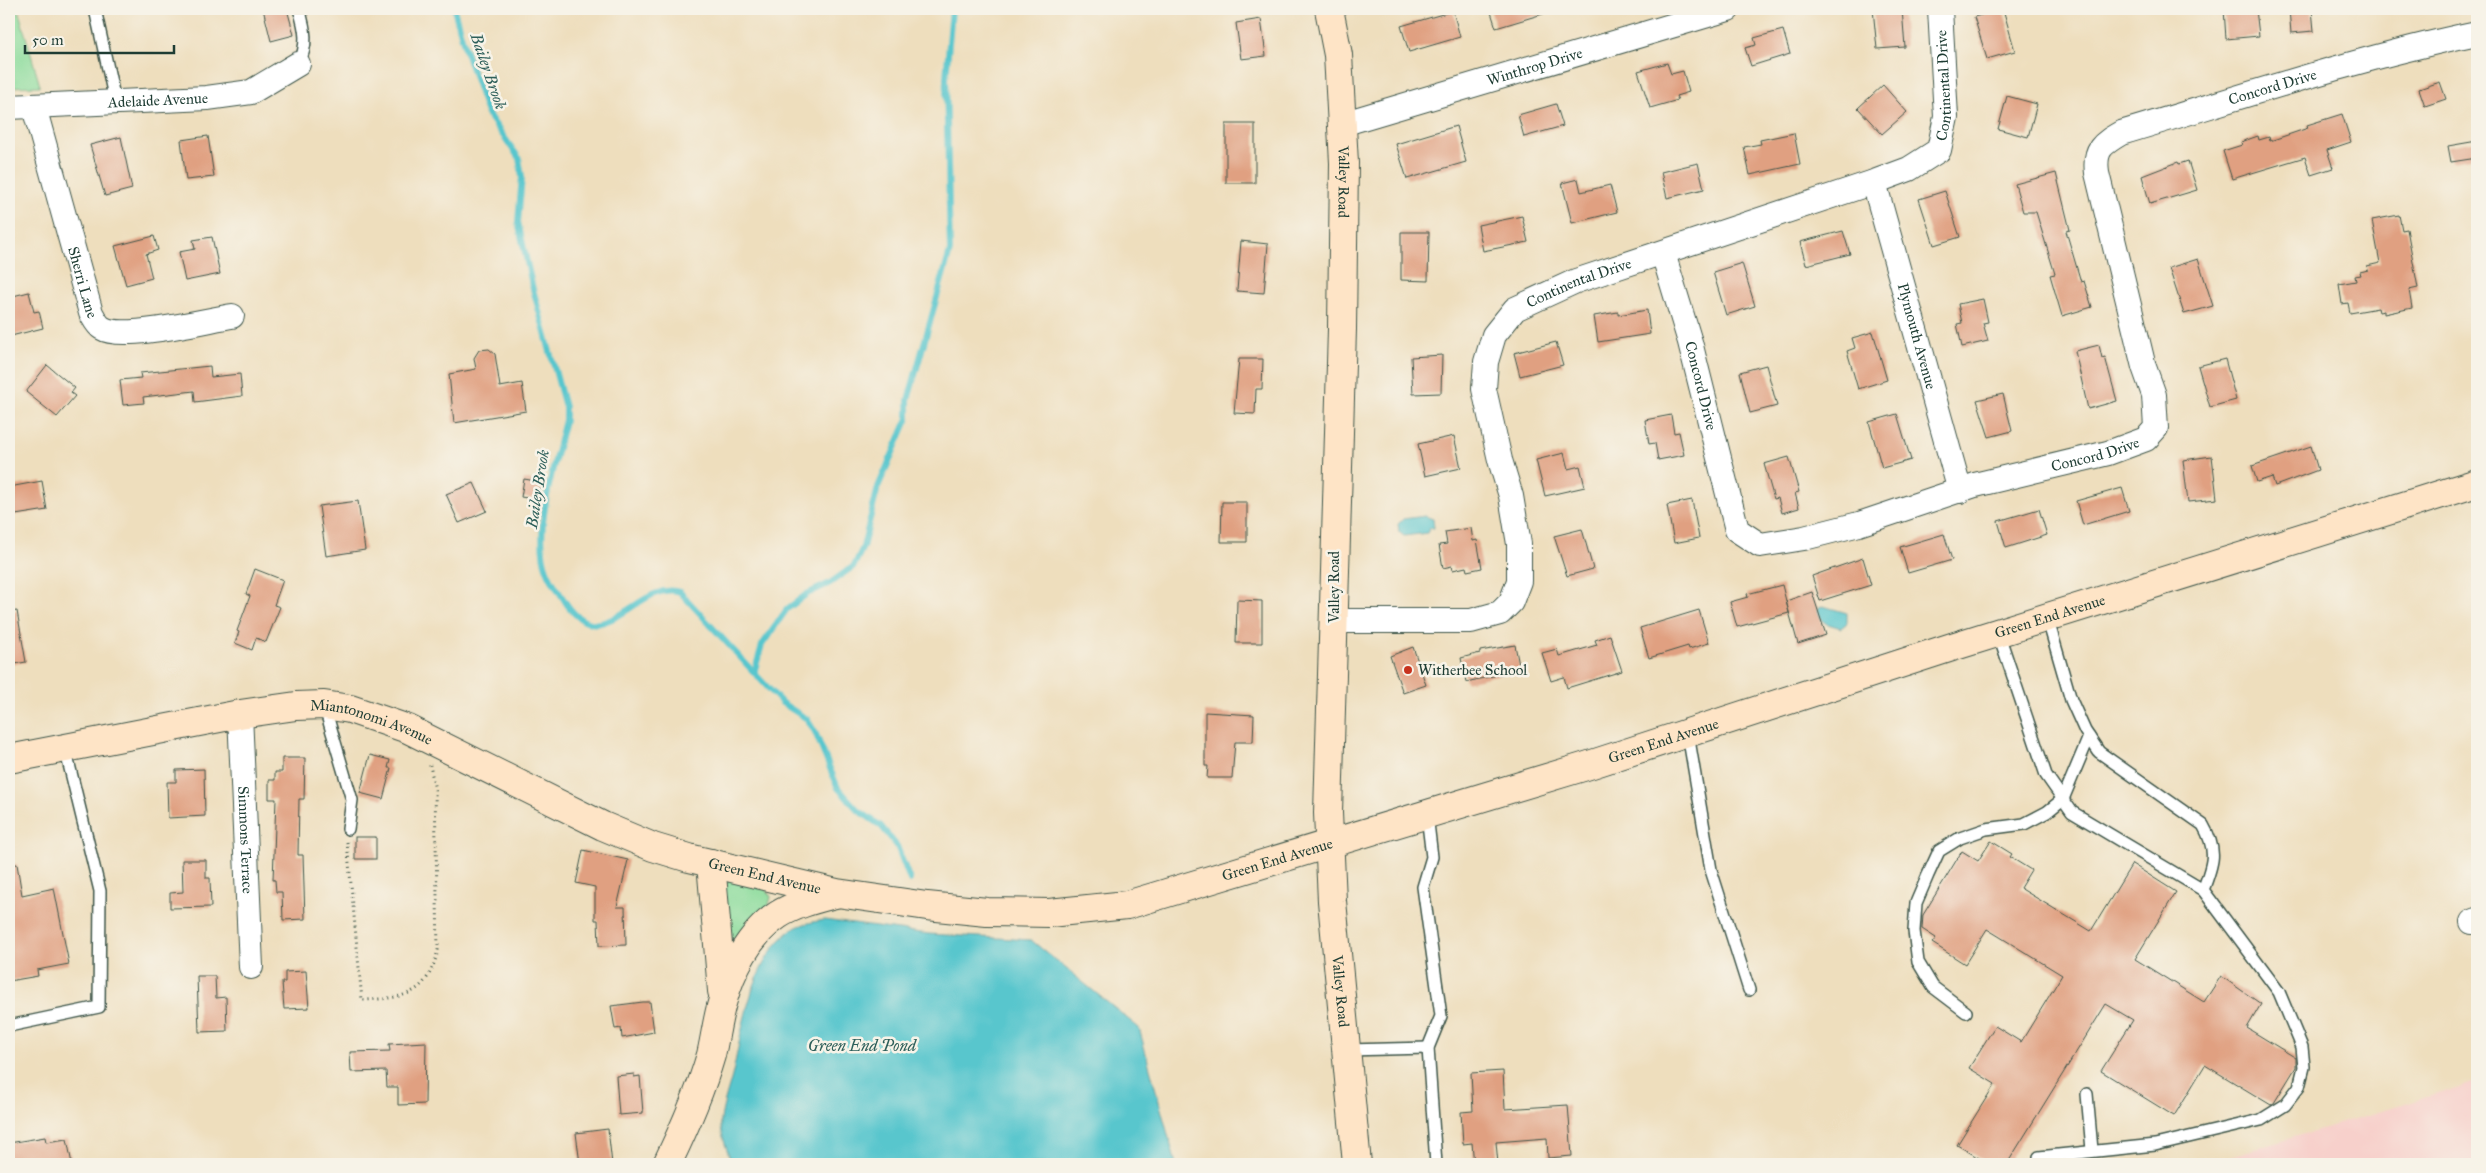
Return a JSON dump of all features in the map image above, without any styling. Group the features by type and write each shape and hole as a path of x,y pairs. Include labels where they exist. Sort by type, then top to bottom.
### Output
{"main road":[{"name":"Valley Road","path":"1329,9 1338,56 1344,163 1342,329 1334,550 1334,622 1328,813 1332,901 1357,1164"},
{"name":"Green End Avenue","path":"722,1001 722,971 711,863 837,893 987,912 1049,913 1127,905 1688,734 1998,632 2477,483"},
{"name":"Miantonomi Avenue","path":"9,759 240,714 296,706 324,705 350,709 408,729 603,826 652,847 711,863"},
{"name":"Green End Avenue","path":"667,1164 688,1119 711,1055 722,1001 740,956 759,932 778,915 804,903 837,893"}],"street":[{"name":"Winthrop Drive","path":"1342,124 1728,9"},
{"name":"Continental Drive","path":"1334,622 1471,621 1500,613 1511,602 1519,581 1519,544 1511,496 1500,460 1484,389 1486,362 1494,335 1515,309 1576,281 1874,182 1909,169 1939,150 1946,117 1940,9"},
{"name":"Concord Drive","path":"1663,253 1692,351 1737,530 1760,544 1804,538 1859,524 1960,492 1975,485 2108,453 2146,439 2156,428 2154,395 2144,367 2097,173 2095,159 2099,149 2107,141 2121,133 2288,83 2403,50 2477,33"},
{"name":"Adelaide Avenue","path":"9,106 207,98 250,92 298,64"},
{"name":"Sherri Lane","path":"34,106 91,313 100,328 111,332 133,332 232,316"},
{"name":"Plymouth Avenue","path":"1874,182 1960,492"},
{"name":"Simmons Terrace","path":"240,714 250,967"}],"lane":[{"path":"95,9 115,101"},
{"path":"298,64 304,55 306,37 299,9"},
{"path":"2047,617 2071,700 2089,738 2099,752 2203,825 2211,840 2214,855 2203,890"},
{"path":"1998,632 2046,775 2072,812 2203,890 2279,992 2302,1048 2304,1067 2299,1087 2285,1106 2260,1120 2155,1145 2092,1150 2039,1157"},
{"path":"324,705 352,800 348,829"},
{"path":"1688,734 1711,870 1749,990"},
{"path":"1966,1012 1932,988 1918,962 1914,931 1916,903 1928,875 1939,851 1960,838 1986,829 2024,824 2047,812 2063,799 2089,738"},
{"path":"9,1026 99,1007 100,891 65,748"},
{"path":"1427,815 1432,857 1423,887 1441,1016 1428,1048 1436,1164"},
{"path":"1347,1050 1428,1048"},
{"path":"2087,1094 2092,1150"}],"path":[{"path":"348,829 346,842 362,1000 408,995 422,984 434,969 438,950 435,790 427,759"}],"shaded area":[{"path":"2477,1082 2477,1164 2205,1164 2391,1108"}],"green space":[{"path":"9,9 18,9 40,86 9,87"},
{"path":"723,878 766,889 771,897 768,908 733,939 728,939"}],"water":[{"path":"1425,516 1433,519 1434,528 1430,528 1427,533 1404,536 1399,532 1398,524 1403,519"},
{"path":"1823,606 1847,613 1847,623 1841,628 1825,623 1817,613 1819,607"},
{"name":"Green End Pond","path":"824,920 929,934 1031,940 1139,1028 1176,1164 732,1164 723,1137 721,1122 746,1014 759,973 780,940 798,926"}],"building":[{"path":"263,9 287,9 294,35 271,41"},
{"path":"1490,9 1546,9 1546,13 1496,28"},
{"path":"1873,9 1902,9 1905,47 1877,49"},
{"path":"2003,9 2015,51 1987,59 1974,17"},
{"path":"2224,9 2256,9 2259,36 2226,39"},
{"path":"2289,9 2312,9 2314,31 2291,33"},
{"path":"1453,11 1460,37 1409,52 1401,26"},
{"path":"1261,19 1266,56 1241,59 1236,23"},
{"path":"1783,30 1790,54 1751,66 1745,48 1756,45 1754,38"},
{"path":"1667,63 1671,74 1683,71 1689,92 1676,96 1678,100 1650,108 1638,71"},
{"path":"2440,82 2446,99 2425,106 2419,89"},
{"path":"1883,85 1907,112 1882,134 1858,108"},
{"path":"2007,96 2037,104 2028,137 1998,129"},
{"path":"1556,104 1563,126 1524,137 1518,115"},
{"path":"2342,114 2351,142 2327,150 2333,168 2311,175 2305,157 2232,179 2223,151 2242,145 2241,142 2258,136 2259,140 2269,137 2270,141 2308,128 2307,125"},
{"path":"1226,124 1255,124 1255,183 1226,183"},
{"path":"1456,126 1466,162 1407,179 1396,144"},
{"path":"1794,133 1800,164 1750,175 1744,147 1761,144 1760,140"},
{"path":"208,136 214,177 186,180 181,140"},
{"path":"121,137 132,189 105,196 90,145"},
{"path":"2477,141 2477,158 2451,162 2448,146"},
{"path":"2188,161 2197,190 2150,204 2142,176 2178,162 2179,164"},
{"path":"1698,163 1704,189 1667,198 1661,172"},
{"path":"2056,173 2070,230 2066,231 2081,282 2084,281 2092,307 2062,316 2050,275 2055,274 2036,212 2023,212 2015,184"},
{"path":"1578,179 1581,192 1610,185 1617,212 1572,223 1562,183"},
{"path":"1945,191 1960,237 1934,245 1919,199"},
{"path":"2399,215 2402,230 2407,229 2418,288 2409,290 2412,308 2384,314 2384,311 2379,312 2378,308 2350,313 2348,303 2342,304 2339,284 2356,281 2355,276 2361,275 2360,272 2368,270 2367,266 2380,263 2372,220"},
{"path":"1522,216 1528,242 1483,251 1478,225"},
{"path":"1843,231 1850,254 1806,265 1800,242"},
{"path":"1401,232 1429,232 1428,281 1401,280"},
{"path":"154,236 158,250 146,254 152,278 126,285 115,246"},
{"path":"212,237 220,274 185,281 179,252 195,249 193,240"},
{"path":"1241,241 1268,244 1264,293 1237,291"},
{"path":"2198,259 2213,306 2184,314 2169,268"},
{"path":"1742,263 1755,306 1726,315 1713,272"},
{"path":"29,292 34,312 39,311 43,328 11,336 9,327 9,297"},
{"path":"1983,299 1988,322 1983,323 1988,341 1962,347 1957,324 1962,323 1958,304"},
{"path":"1647,310 1650,334 1598,342 1594,316 1618,312 1618,315"},
{"path":"1873,332 1887,380 1858,389 1847,351 1855,348 1852,338"},
{"path":"1556,342 1563,365 1520,376 1514,353"},
{"path":"2099,345 2102,358 2105,357 2117,401 2088,409 2075,351"},
{"path":"489,349 495,354 500,387 522,383 526,411 454,423 449,374 476,369 474,358 479,350"},
{"path":"1442,355 1441,393 1413,394 1411,357"},
{"path":"1239,359 1263,359 1262,389 1256,389 1255,414 1234,413"},
{"path":"2225,359 2236,400 2210,407 2198,366"},
{"path":"47,365 75,388 71,393 75,396 57,417 26,392"},
{"path":"1766,365 1777,406 1750,413 1740,372"},
{"path":"210,366 211,377 240,374 242,396 195,402 194,391 143,397 144,403 123,405 120,380 141,378 140,373"},
{"path":"2003,394 2012,431 1989,437 1977,400"},
{"path":"1897,414 1911,460 1882,468 1869,422"},
{"path":"1671,415 1674,433 1679,432 1684,455 1658,460 1655,443 1649,444 1645,420"},
{"path":"1454,436 1461,468 1425,476 1418,444"},
{"path":"2311,446 2318,470 2275,486 2272,477 2257,482 2252,466"},
{"path":"1564,453 1568,469 1580,466 1585,487 1545,496 1536,460"},
{"path":"2212,456 2217,499 2188,502 2183,460"},
{"path":"1789,457 1799,492 1795,493 1799,508 1782,513 1778,498 1774,499 1764,464"},
{"path":"524,479 542,482 539,500 521,497"},
{"path":"42,481 47,510 9,516 9,487"},
{"path":"474,483 487,511 459,523 446,494"},
{"path":"2122,488 2129,511 2083,525 2076,501"},
{"path":"1692,500 1699,538 1674,543 1667,505"},
{"path":"358,501 365,550 326,556 319,506"},
{"path":"1222,502 1247,502 1247,542 1221,542"},
{"path":"2039,509 2047,535 2006,548 1998,521"},
{"path":"1471,528 1473,541 1477,540 1482,568 1467,571 1466,567 1453,570 1452,566 1443,568 1439,545 1447,544 1445,532"},
{"path":"1582,529 1593,569 1567,576 1554,536"},
{"path":"1944,534 1952,560 1908,573 1900,547"},
{"path":"1863,558 1871,585 1820,601 1812,576"},
{"path":"255,569 283,580 274,605 280,607 266,642 256,638 252,650 235,643 239,632 237,631 250,596 246,594"},
{"path":"1782,585 1789,613 1737,627 1730,602 1748,597 1747,594"},
{"path":"1812,592 1826,635 1798,644 1786,601"},
{"path":"1237,600 1262,601 1262,643 1236,643"},
{"path":"1699,610 1709,643 1689,649 1688,646 1649,658 1640,628"},
{"path":"17,611 26,662 9,665 9,612"},
{"path":"1610,635 1622,671 1567,688 1564,677 1551,681 1542,653 1557,649 1559,656 1597,645 1595,640"},
{"path":"1515,645 1520,670 1466,682 1461,658 1480,653 1480,651"},
{"name":"Witherbee School","path":"1413,647 1426,685 1403,693 1390,656"},
{"path":"1205,712 1254,715 1253,742 1235,742 1232,778 1207,778 1208,766 1205,766"},
{"path":"370,755 390,760 388,768 391,768 383,799 360,793"},
{"path":"282,758 305,758 304,799 299,799 298,855 303,855 305,919 283,920 282,892 276,892 275,880 273,880 276,799 269,799 269,780 275,780 275,772 282,772"},
{"path":"204,769 205,816 168,818 167,782 176,782 176,770"},
{"path":"355,837 376,837 376,859 355,859"},
{"path":"1991,841 2012,854 2010,857 2031,870 2020,888 2091,931 2132,864 2176,892 2135,959 2204,1002 2221,976 2261,1004 2247,1028 2296,1058 2296,1067 2274,1103 2271,1105 2205,1065 2174,1116 2101,1071 2133,1020 2106,1004 2007,1164 1989,1164 1957,1145 1995,1084 1969,1068 1995,1026 2021,1042 2062,975 1987,929 1965,964 1932,943 1936,938 1922,929 1923,915 1962,851 1978,861"},
{"path":"583,850 628,860 617,907 625,907 626,945 599,946 598,920 595,920 595,887 576,883"},
{"path":"182,860 206,860 206,878 210,878 211,907 170,908 170,893 183,892"},
{"path":"17,864 22,895 54,888 69,964 37,970 38,976 9,981 9,865"},
{"path":"306,971 309,1008 284,1009 282,982 285,982 285,972"},
{"path":"197,976 215,976 216,998 226,997 227,1031 199,1032"},
{"path":"650,1002 654,1032 622,1038 621,1028 615,1029 611,1006"},
{"path":"426,1042 425,1104 398,1105 398,1087 387,1087 386,1071 351,1072 350,1052 390,1051 389,1044"},
{"path":"1503,1071 1505,1109 1568,1105 1572,1156 1548,1158 1547,1138 1496,1142 1498,1164 1474,1164 1472,1143 1463,1144 1461,1112 1473,1111 1471,1073"},
{"path":"634,1074 634,1077 640,1076 643,1113 619,1115 616,1076"},
{"path":"608,1129 612,1164 580,1164 576,1133"},
{"path":"45,1137 46,1142 67,1139 72,1164 9,1164 9,1143"}],"waterway":[{"name":"Bailey Brook","path":"454,9 465,49 487,113 519,158 522,177 518,222 533,289 565,407 565,420 547,495 542,536 543,554 551,578 573,612 580,619 589,623 600,623 610,620 659,592 680,592 782,703 807,719 815,732 838,788 858,810 881,826 897,846 910,880"},
{"path":"754,673 762,645 787,609 807,594 830,583 854,566 863,547 878,487 908,418 908,400 950,251 946,78 952,9"}],"place":[{"name":"Witherbee School","path":"1408,670"}]}
